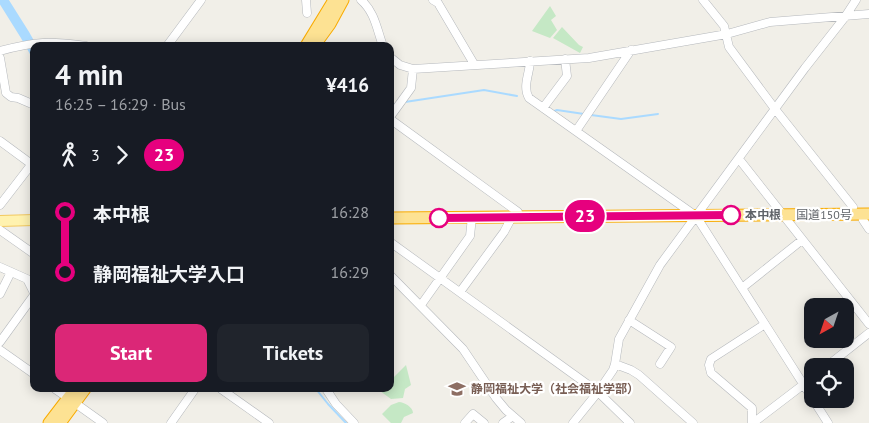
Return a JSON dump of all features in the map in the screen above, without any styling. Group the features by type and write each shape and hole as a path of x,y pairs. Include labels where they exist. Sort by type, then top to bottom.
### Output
{"highway":[{"path":"308,42 334,0"},
{"path":"317,42 330,24 343,0"},
{"name":"国道150号","path":"394,218 782,215 866,217"},
{"path":"49,423 73,397"},
{"path":"60,423 73,397"}],"main road":[{"path":"0,221 30,220"}],"street":[{"path":"170,42 201,0"},
{"path":"306,0 308,13"},
{"path":"361,0 366,4 374,18 383,42"},
{"path":"433,0 438,4 474,64"},
{"path":"703,0 724,26 730,46 775,109 853,207"},
{"path":"573,423 598,392 615,364 619,339 660,265 856,0"},
{"path":"394,62 413,69 590,58 727,34 770,22 869,14"},
{"path":"34,42 56,42"},
{"path":"0,51 30,43"},
{"path":"576,131 631,50"},
{"path":"0,58 3,94 30,103"},
{"path":"543,108 567,76 565,59"},
{"path":"530,61 525,86 528,98 696,216 828,423"},
{"path":"394,112 411,88 413,69"},
{"path":"394,121 518,212 460,292"},
{"path":"0,141 30,162"},
{"path":"739,159 869,324"},
{"path":"0,205 30,168"},
{"path":"421,306 470,236 472,217"},
{"path":"866,217 869,229"},
{"path":"0,230 30,251"},
{"path":"742,288 802,240"},
{"path":"394,245 598,392 630,423"},
{"path":"0,267 27,279 30,285"},
{"path":"0,294 12,272"},
{"path":"394,279 439,324 442,330 463,349 496,398 522,423"},
{"path":"0,342 30,300"},
{"path":"629,320 671,347 660,364"},
{"path":"753,423 752,408 711,373 709,365 711,359 765,324"},
{"path":"837,358 869,333"},
{"path":"0,350 30,371"},
{"path":"615,364 639,375 693,423"},
{"path":"753,423 803,385"},
{"path":"171,423 193,392"},
{"path":"226,392 270,423"},
{"path":"328,392 336,404 354,423"},
{"path":"73,397 102,423"},
{"path":"465,423 473,414 484,423"},
{"path":"502,423 513,416"}],"green space":[{"path":"550,6 556,16 551,20 557,30 550,38 532,31"},
{"path":"562,27 583,47 580,53 553,38"},
{"path":"406,365 411,385 405,389 403,398 391,399 381,392 394,392 394,377"},
{"path":"399,402 408,405 413,413 404,417 401,423 391,423 382,414 391,405"}],"waterway":[{"path":"3,0 30,44"},
{"path":"405,102 484,90 517,96"},
{"path":"552,112 557,110 584,114"},
{"path":"591,115 621,119 658,114"},
{"path":"318,392 346,423"}],"bus line":[{"name":"23","path":"439,218 731,215"}],"place":[{"name":"本中根","path":"731,215"},
{"name":"静岡福祉大学（社会福祉学部）","path":"457,389"}]}
